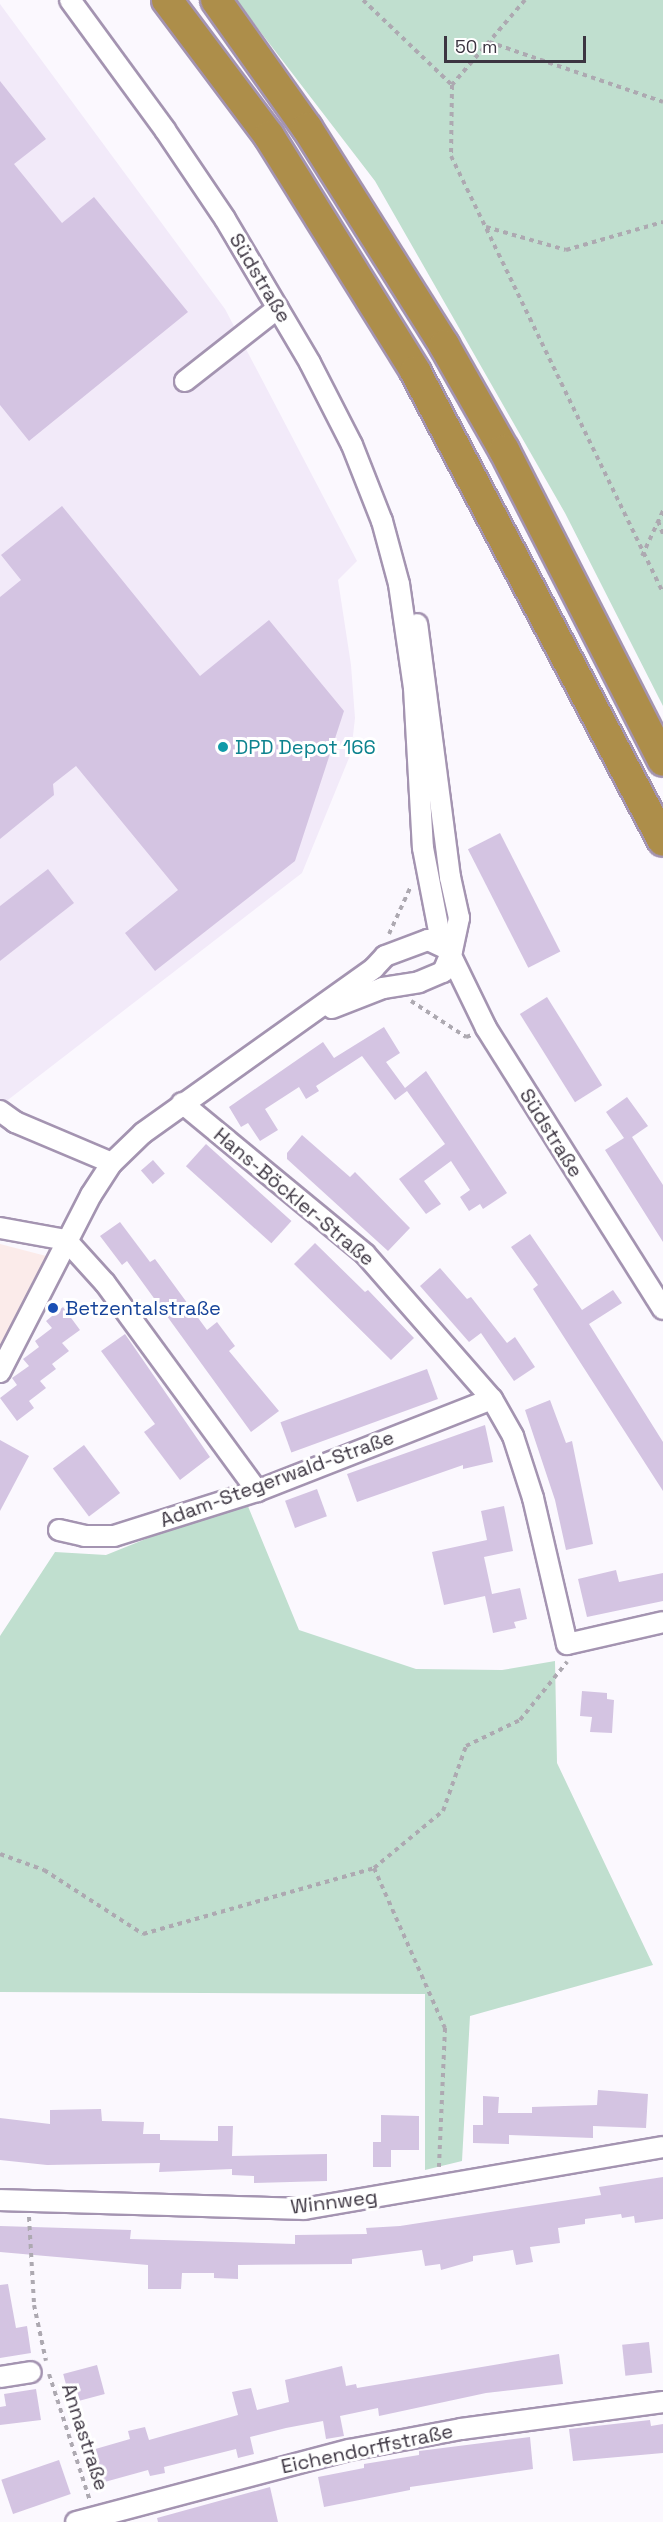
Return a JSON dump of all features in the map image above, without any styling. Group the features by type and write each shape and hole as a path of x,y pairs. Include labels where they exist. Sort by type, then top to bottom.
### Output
{"highway":[{"path":"167,0 269,136 415,371 663,841"},
{"path":"216,0 307,128 444,345 504,450 663,761"}],"street":[{"name":"Südstraße","path":"70,0 165,130 278,308 351,445 382,521 399,584 416,618 424,663 450,877 459,918 452,951 486,1028 663,1309"},
{"path":"185,381 278,308"},
{"path":"1,1369 66,1240 112,1163 143,1133 183,1103 374,968 385,956 409,944 428,940 452,951 443,972 419,982 383,988 301,1020"},
{"name":"Hans-Böckler-Straße","path":"183,1103 365,1254 492,1399 513,1436 575,1643"},
{"path":"0,1111 15,1122 112,1163"},
{"path":"0,1228 66,1240 105,1283 257,1491"},
{"name":"Adam-Stegerwald-Straße","path":"59,1530 84,1536 114,1536 257,1491 492,1399"},
{"path":"575,1643 663,1622"},
{"name":"Winnweg","path":"0,2200 304,2209 663,2147"},
{"path":"0,2377 39,2370"},
{"name":"Eichendorffstraße","path":"76,2522 349,2450 461,2429 663,2402"}],"path":[{"path":"363,0 452,85"},
{"path":"525,0 452,85 452,156 642,556 663,592"},
{"path":"489,42 663,102"},
{"path":"485,227 566,250 663,222"},
{"path":"642,556 663,511"},
{"path":"658,521 663,534"},
{"path":"0,1854 44,1870 143,1934 374,1868 443,1811 466,1746 520,1720 575,1643"},
{"path":"374,1868 445,2028 438,2187"},
{"name":"Annastraße","path":"30,2200 29,2258 39,2370 95,2516"}],"shaded area":[{"path":"0,4 225,309 357,561 338,580 351,665 355,718 351,753 302,873 0,1106"},
{"path":"0,1244 50,1257 0,1350"}],"green space":[{"path":"236,0 663,0 663,706 565,513 375,181"},
{"path":"245,1499 299,1630 416,1669 502,1670 555,1661 557,1763 653,1965 470,2016 462,2161 425,2170 425,1994 0,1992 0,1636 55,1552 106,1555"}],"building":[{"path":"0,81 46,139 14,164 62,223 94,197 188,312 29,441 0,405"},
{"name":"DPD Depot 166","path":"62,506 200,676 269,620 344,711 295,861 155,971 125,933 178,890 76,766 53,784 54,795 0,839 0,597 21,580 1,555"},
{"path":"500,833 560,952 528,968 468,849"},
{"path":"48,869 74,903 0,961 0,906"},
{"path":"547,997 602,1085 575,1102 520,1014"},
{"path":"384,1027 400,1053 386,1062 405,1088 426,1071 507,1193 483,1209 480,1204 469,1211 460,1197 470,1190 451,1161 424,1181 441,1204 426,1214 399,1179 445,1144 407,1091 395,1100 362,1056 316,1086 319,1091 306,1099 299,1087 265,1109 278,1130 260,1141 248,1123 241,1127 229,1107 323,1042 334,1058"},
{"path":"627,1097 648,1126 632,1137 663,1185 663,1242 605,1150 624,1138 606,1112"},
{"path":"302,1135 350,1177 355,1172 410,1228 388,1251 287,1159 287,1153"},
{"path":"206,1144 291,1221 271,1243 186,1166"},
{"path":"153,1160 165,1174 153,1184 141,1170"},
{"path":"120,1222 150,1262 155,1259 207,1330 217,1322 235,1346 229,1351 279,1411 251,1432 127,1261 122,1265 100,1236"},
{"path":"530,1234 582,1310 613,1290 622,1303 589,1324 663,1442 663,1491 533,1289 538,1285 511,1247"},
{"path":"315,1243 365,1292 368,1290 414,1338 391,1360 294,1264"},
{"path":"440,1268 467,1299 471,1297 507,1343 515,1337 535,1367 514,1381 481,1333 469,1342 420,1286"},
{"path":"63,1307 80,1330 62,1343 69,1351 52,1364 56,1369 40,1381 46,1388 29,1401 34,1408 17,1421 0,1398 17,1385 12,1378 29,1366 23,1359 39,1347 35,1341 52,1328 46,1321"},
{"path":"125,1334 210,1457 180,1480 144,1432 155,1424 101,1351"},
{"path":"427,1369 438,1399 291,1452 280,1422"},
{"path":"550,1400 566,1443 572,1441 593,1544 566,1550 555,1500 525,1410"},
{"path":"485,1425 493,1462 463,1469 463,1465 357,1502 347,1474"},
{"path":"0,1440 29,1456 0,1511"},
{"path":"84,1445 120,1493 89,1516 53,1468"},
{"path":"317,1489 327,1516 295,1528 285,1501"},
{"path":"504,1506 513,1551 484,1557 492,1594 520,1588 527,1619 514,1622 516,1628 493,1633 485,1596 444,1605 432,1552 487,1540 481,1511"},
{"path":"616,1570 619,1582 663,1573 663,1601 587,1617 578,1579"},
{"path":"582,1691 607,1693 607,1699 614,1700 612,1733 590,1732 592,1717 580,1716"},
{"path":"598,2090 648,2094 646,2128 593,2126 593,2138 509,2135 509,2144 473,2143 473,2125 483,2125 483,2096 499,2097 498,2113 532,2113 532,2107 597,2105"},
{"path":"101,2109 102,2121 144,2122 143,2134 160,2134 160,2140 218,2141 218,2126 233,2126 232,2156 327,2154 327,2181 254,2183 254,2176 232,2175 232,2169 159,2172 160,2163 47,2165 0,2160 0,2118 50,2124 50,2110"},
{"path":"381,2115 419,2116 419,2150 391,2150 391,2167 373,2167 373,2142 381,2142"},
{"path":"663,2177 663,2219 635,2223 634,2216 622,2218 621,2214 585,2219 585,2224 558,2228 560,2243 530,2247 533,2262 516,2265 513,2250 473,2256 473,2261 441,2270 440,2264 425,2266 422,2250 352,2259 352,2264 238,2265 238,2279 214,2278 214,2273 182,2273 181,2289 148,2289 148,2265 0,2252 0,2226 131,2230 130,2239 295,2244 295,2235 367,2234 366,2228 400,2226 601,2195 599,2187"},
{"path":"8,2284 16,2328 27,2326 31,2353 0,2358 0,2285"},
{"path":"649,2342 652,2373 625,2376 622,2345"},
{"path":"559,2354 563,2384 486,2393 379,2416 378,2408 340,2416 344,2436 326,2439 323,2421 286,2428 250,2437 254,2454 238,2458 236,2449 164,2467 165,2473 150,2476 148,2470 101,2483 92,2450 130,2439 128,2431 145,2427 149,2440 238,2415 232,2392 251,2388 257,2410 289,2402 285,2380 342,2366 346,2386 356,2384 357,2388"},
{"path":"97,2365 105,2394 71,2403 63,2374"},
{"path":"36,2389 41,2420 0,2425 0,2407 6,2406 4,2394"},
{"path":"650,2420 651,2426 663,2424 663,2453 573,2461 569,2429"},
{"path":"530,2437 533,2469 410,2487 410,2490 324,2507 318,2477 364,2468 364,2464 419,2455 419,2451"},
{"path":"59,2460 71,2494 13,2514 1,2480"},
{"path":"270,2487 278,2522 158,2522 157,2518"}],"place":[{"name":"DPD Depot 166","path":"223,747"},
{"name":"Betzentalstraße","path":"53,1308"}]}
